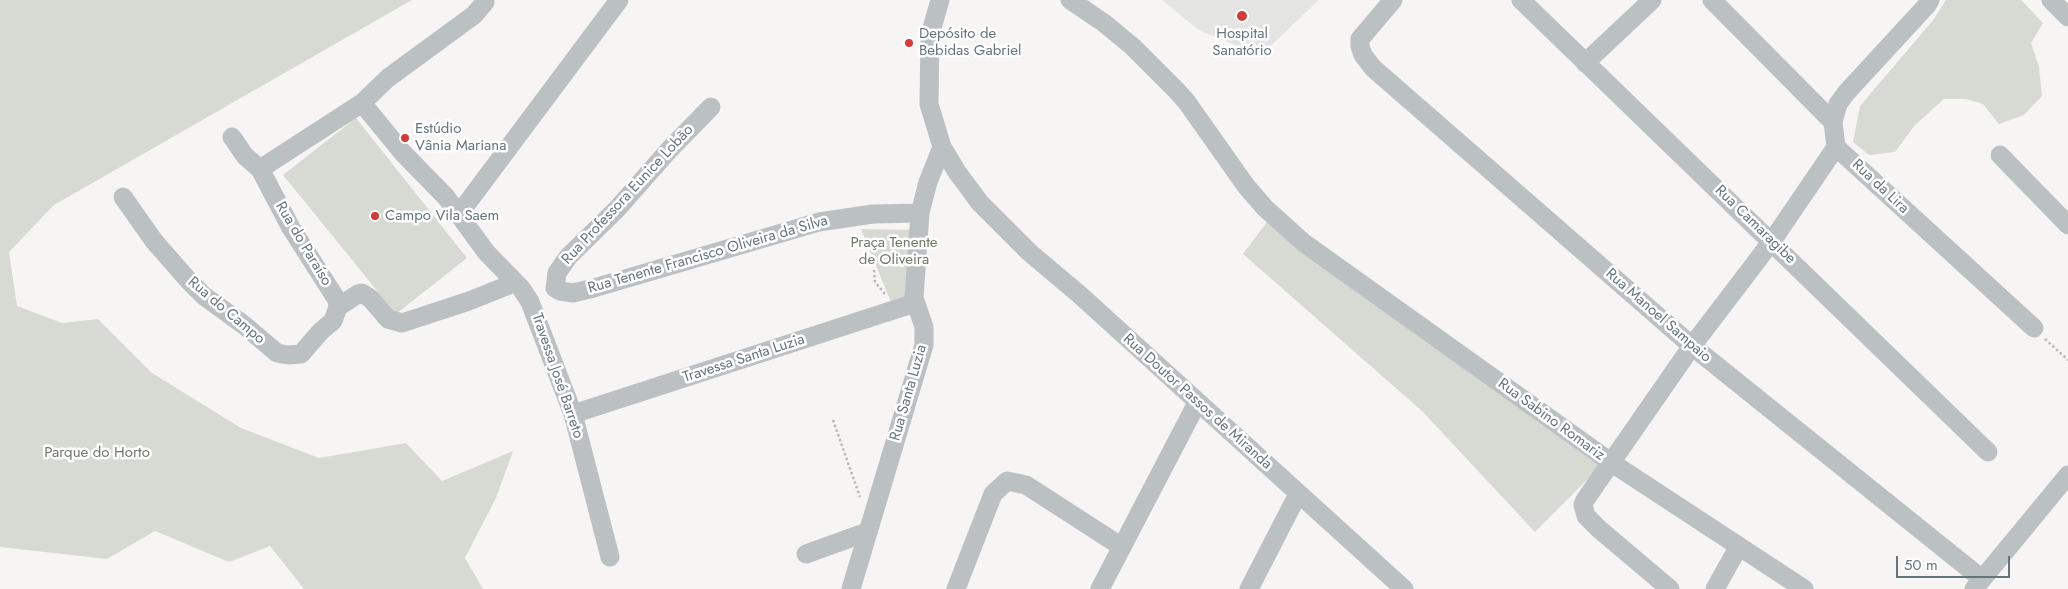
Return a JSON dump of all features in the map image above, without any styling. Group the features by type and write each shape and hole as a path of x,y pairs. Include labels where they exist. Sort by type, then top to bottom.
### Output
{"street":[{"path":"459,214 619,0"},
{"name":"Rua Doutor Passos de Miranda","path":"940,0 930,35 929,104 942,147 967,186 990,213 1029,252 1080,295 1404,589"},
{"name":"Rua Sabino Romariz","path":"1070,0 1118,35 1175,89 1264,208 1304,243 1612,463 1804,589"},
{"name":"Rua Manoel Sampaio","path":"1393,0 1360,39 1363,55 1373,68 1692,346 1978,584"},
{"name":"Rua Camaragibe","path":"1521,0 1988,452"},
{"path":"1585,63 1652,0"},
{"path":"1712,0 1833,122"},
{"path":"1670,589 1599,529 1586,516 1583,505 1588,494 1612,463 1692,346 1772,241 1836,147 1833,122 1838,104 1928,5 1930,0"},
{"path":"2051,0 2068,17"},
{"path":"260,169 362,102 388,78 469,19 485,2"},
{"name":"Travessa José Barreto","path":"362,102 377,123 446,197 486,252 530,302 573,414 610,558"},
{"name":"Rua Professora Eunice Lobão","path":"555,288 557,274 568,257 617,209 669,150 711,107"},
{"name":"Rua do Paraíso","path":"232,137 245,156 260,169 291,228 332,291 338,307"},
{"name":"Rua Santa Luzia","path":"852,584 924,345 924,327 910,305 920,213 928,182 942,147"},
{"name":"Rua da Lira","path":"1836,147 2034,328"},
{"path":"2000,155 2068,225"},
{"name":"Rua do Campo","path":"123,196 154,241 189,281 204,296 244,325 277,353 301,354 333,321 338,307"},
{"name":"Rua Tenente Francisco Oliveira da Silva","path":"555,288 560,291 573,293 594,288 819,222 873,214 920,213"},
{"path":"338,307 362,293 371,299 388,319 402,323 469,301 514,283"},
{"path":"530,302 555,288"},
{"name":"Travessa Santa Luzia","path":"573,414 910,305"},
{"path":"1100,589 1197,403"},
{"path":"1978,584 2068,475"},
{"path":"956,589 993,494 1007,481 1026,485 1122,547"},
{"path":"1249,589 1298,494"},
{"path":"806,554 868,532"},
{"path":"1715,589 1739,546"}],"path":[{"path":"874,270 875,282 883,293 910,305"},
{"path":"2034,328 2068,360"},
{"path":"833,420 861,498"}],"shaded area":[{"name":"Hospital Sanatório","path":"1162,0 1319,0 1261,55 1200,31"}],"green space":[{"name":"Parque do Horto","path":"0,0 412,0 54,205 9,252 17,306 62,323 98,319 152,373 241,428 319,458 406,443 442,481 513,451 496,498 465,558 483,589 304,589 270,546 229,562 155,531 107,559 0,547"},
{"path":"1946,0 2021,0 2043,23 2031,43 2039,67 2042,96 2024,115 1999,124 1983,104 1966,99 1944,99 1915,125 1895,152 1869,155 1853,142 1860,106 1934,19"},
{"name":"Campo Vila Saem","path":"356,118 467,258 396,314 283,175"},
{"path":"1267,222 1606,461 1535,532 1422,411 1243,254"},
{"name":"Praça Tenente de Oliveira","path":"861,229 916,230 908,305 893,307"}],"place":[{"name":"Hospital Sanatório","path":"1242,16"},
{"name":"Depósito de Bebidas Gabriel","path":"909,43"},
{"name":"Estúdio Vânia Mariana","path":"405,138"},
{"name":"Campo Vila Saem","path":"375,216"}]}
